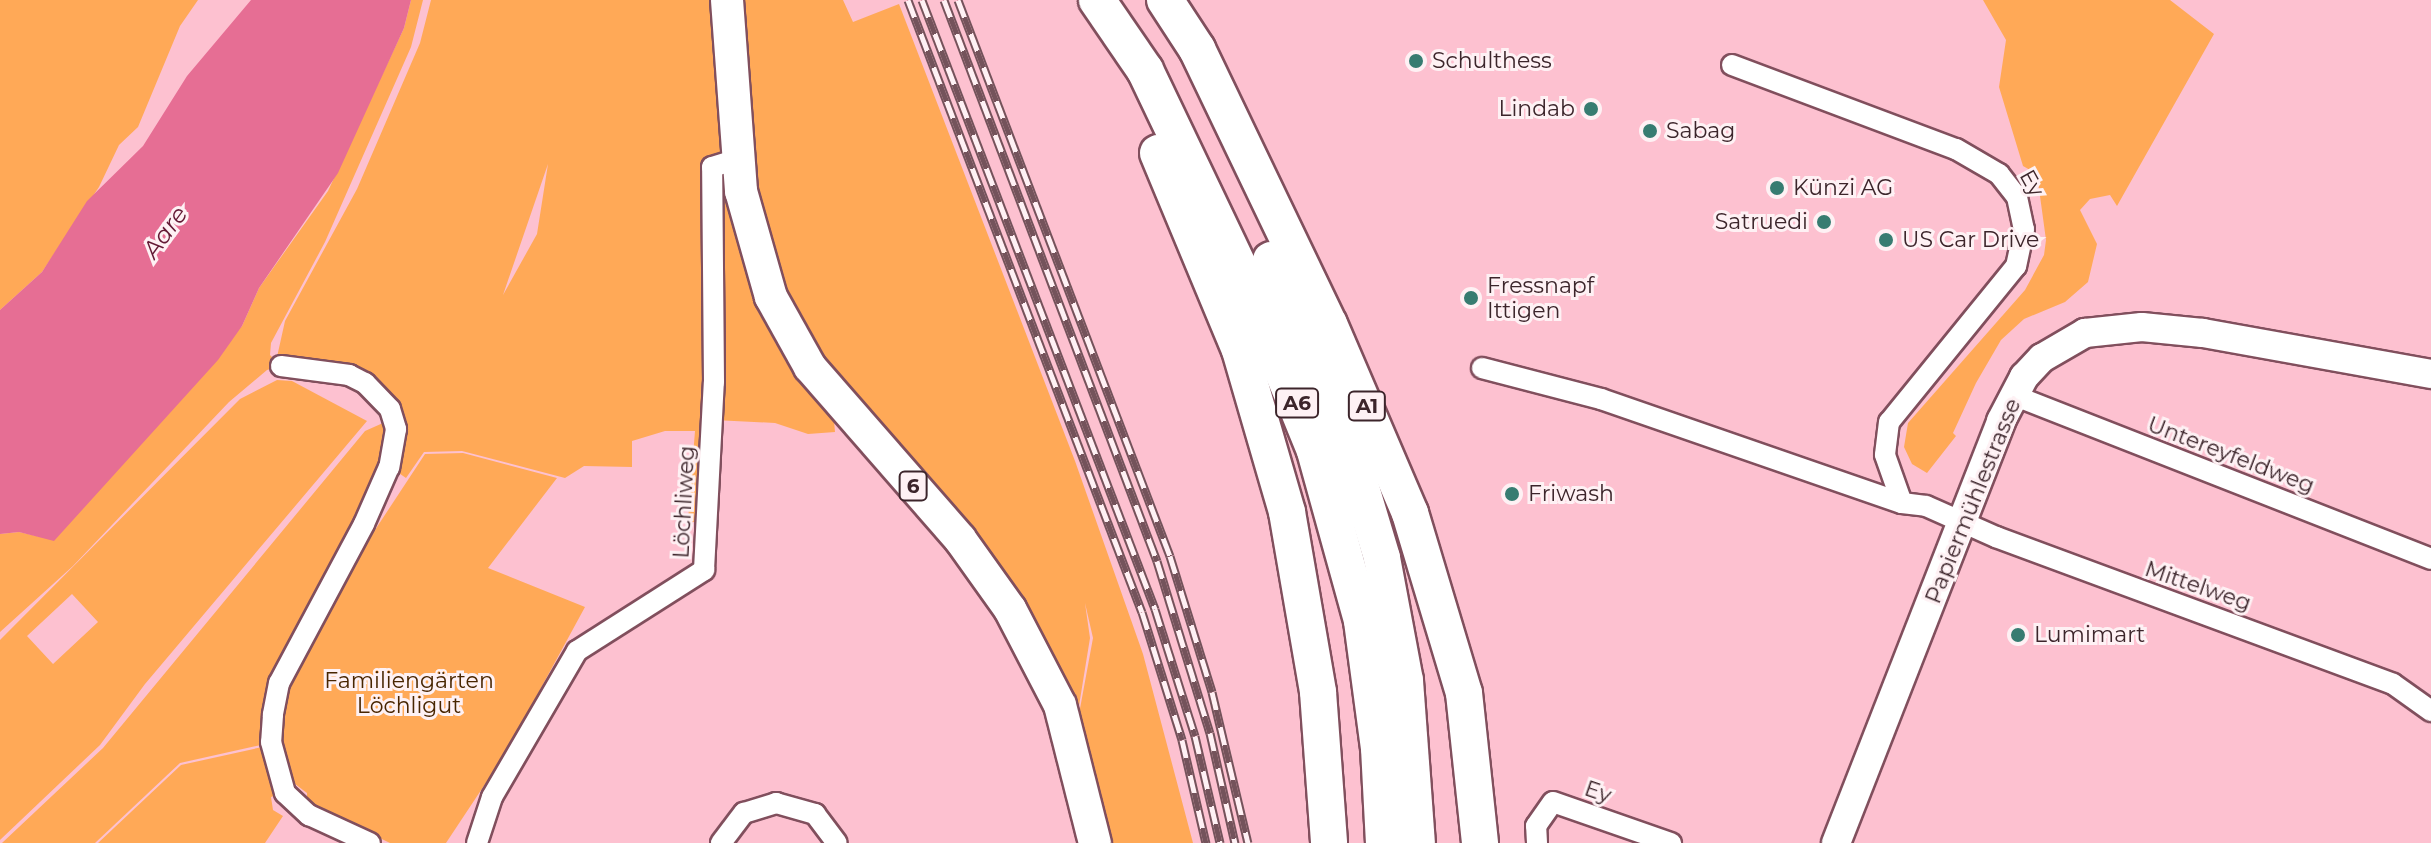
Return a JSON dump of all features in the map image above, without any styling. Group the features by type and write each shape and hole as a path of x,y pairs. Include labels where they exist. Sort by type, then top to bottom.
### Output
{"highway":[{"path":"1097,0 1122,80 1220,296 1263,420 1311,638 1329,843"},
{"name":"A6","path":"1097,0 1152,84 1253,297 1315,451 1362,621 1379,748 1384,843"},
{"name":"A6","path":"1157,0 1176,59 1306,337 1362,486 1382,558 1405,681 1417,843"},
{"name":"A1","path":"1165,0 1197,49 1313,290 1410,513 1464,693 1480,843"}],"main road":[{"name":"6","path":"727,0 738,159 749,232 792,339 833,397 970,552 1042,663 1074,750 1095,843"},
{"name":"Papiermühlestrasse","path":"1836,843 2013,395 2054,349 2085,333 2118,327 2203,333 2431,374"}],"street":[{"name":"Ey","path":"1732,65 1956,149 1999,174 2017,197 2024,229 2016,266 1889,422 1885,455 1902,503"},
{"name":"Löchliweg","path":"477,843 483,820 534,718 577,651 704,570 714,382 712,167 738,159"},
{"path":"281,366 349,375 365,383 390,409 396,429 389,467 364,524 279,683 271,742 285,793 309,815 370,843"},
{"path":"1482,368 1601,399 1902,503 1926,506 1963,522"},
{"name":"Untereyfeldweg","path":"2013,395 2431,559"},
{"name":"Mittelweg","path":"1963,522 2378,678 2426,700"},
{"name":"Ey","path":"1537,843 1536,826 1553,802 1671,843"},
{"path":"721,843 744,813 782,803 815,814 837,843"},
{"name":"Löchliweg","path":"461,843 483,820"}],"green space":[{"path":"0,0 198,0 180,26 138,127 119,145 99,187 42,272 0,310"},
{"path":"411,0 423,0 411,47 325,242 271,343 270,355 281,366 267,370 229,402 73,566 0,632 0,534 19,532 54,540 242,326 259,288 328,191 404,28"},
{"path":"431,0 726,0 739,193 832,398 835,432 808,434 775,423 714,420 708,527 688,520 695,431 665,431 632,441 632,467 584,466 565,478 462,451 424,452 406,478 390,467 394,449 380,393 277,357 285,321 357,189 420,43","holes":["548,164 537,234 503,295"]},
{"path":"739,0 843,0 853,22 899,4 1075,461 1143,654 1193,843 1108,843 1079,714 1093,638 1085,603 1090,638 1078,712 843,391 781,289 753,189"},
{"path":"1983,0 2170,0 2214,34 2117,206 2110,195 2090,199 2080,210 2097,244 2088,282 2065,302 2024,319 2001,340 1976,383 1953,433 1956,436 1927,473 1912,464 1904,447 1908,423 2025,290 2044,255 2046,240 2037,174 2023,166 1999,87 2006,40"},
{"path":"277,380 292,381 367,421 145,684 100,745 0,840 0,640 240,399","holes":["72,594 98,622 53,664 27,636"]},
{"path":"392,419 392,449 294,649 270,743 180,763 95,843 2,843 103,748 365,431"},
{"name":"Familiengärten Löchligut","path":"463,453 557,478 488,568 585,607 505,754 446,843 390,843 307,803 307,793 291,781 279,745 282,705 293,668 348,571 425,454"},
{"name":"Familiengärten Löchligut","path":"267,746 277,795 271,797 273,810 283,816 265,843 98,843 181,765"}],"water":[{"name":"Aare","path":"251,0 411,0 404,28 338,173 259,288 242,326 218,360 54,541 19,532 0,534 0,310 42,272 87,201 143,146 187,76"}],"railway":[{"path":"908,0 1142,612 1182,740 1206,843"},
{"path":"922,0 1155,609 1195,736 1220,843"},
{"path":"944,0 1157,561 1210,733 1235,843"},
{"path":"958,0 1170,556 1212,692 1248,843"}],"place":[{"name":"Schulthess","path":"1416,61"},
{"name":"Lindab","path":"1591,109"},
{"name":"Sabag","path":"1650,131"},
{"name":"Künzi AG","path":"1777,188"},
{"name":"Satruedi","path":"1824,222"},
{"name":"US Car Drive","path":"1886,240"},
{"name":"Fressnapf Ittigen","path":"1471,298"},
{"name":"Friwash","path":"1512,494"},
{"name":"Lumimart","path":"2018,635"}]}
